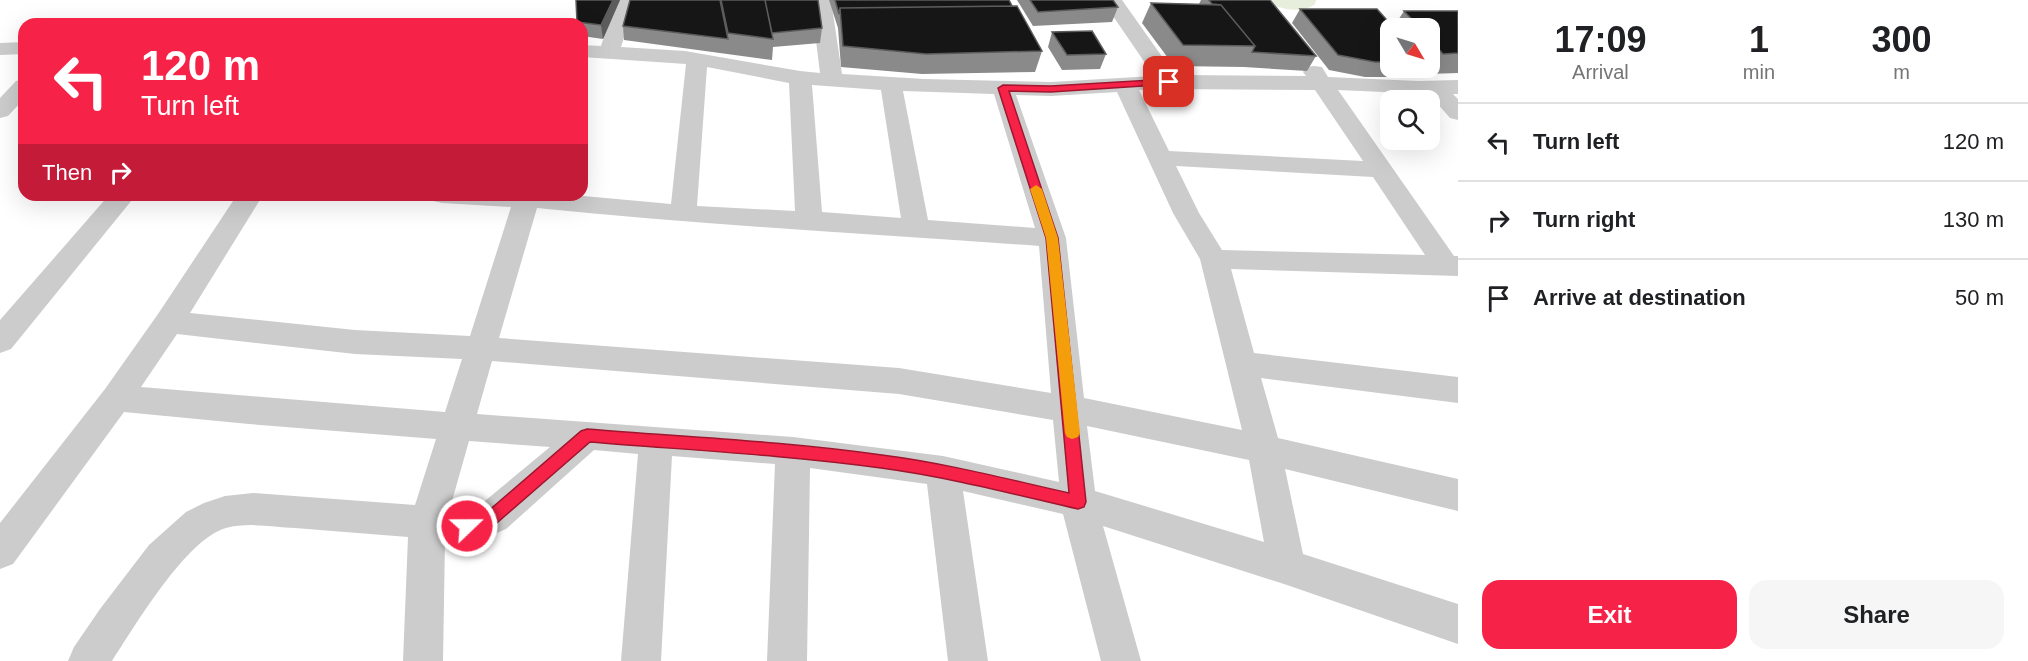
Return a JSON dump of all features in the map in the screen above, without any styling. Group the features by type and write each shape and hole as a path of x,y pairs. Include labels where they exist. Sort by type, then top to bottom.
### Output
{"street":[{"path":"609,52 626,0"},
{"path":"821,0 832,81"},
{"path":"1112,0 1169,82"},
{"path":"0,49 18,48"},
{"path":"588,51 696,58 800,78 891,84 1051,89 1169,82 1322,83 1440,88"},
{"path":"1300,56 1322,83 1381,170 1452,265"},
{"path":"682,214 696,58"},
{"path":"1040,70 1051,89"},
{"path":"800,78 809,220"},
{"path":"1425,78 1440,88 1458,113"},
{"path":"891,84 916,228"},
{"path":"1125,85 1186,213 1214,259 1264,449 1287,567"},
{"path":"1003,88 1052,238 1078,502 1121,661"},
{"path":"0,111 18,92"},
{"path":"1160,158 1381,170"},
{"path":"0,341 118,201"},
{"path":"0,552 116,398 169,322 246,201"},
{"path":"423,661 427,523 527,201"},
{"path":"564,201 682,214 809,220 1052,238"},
{"path":"1214,259 1452,265"},
{"path":"169,322 355,342 480,348 899,381 1070,409 1264,449 1458,495"},
{"path":"1240,363 1458,390"},
{"path":"116,398 249,411 793,451 943,471 1078,502 1287,567 1458,624"},
{"path":"88,661 152,572 190,529 218,514 253,510 467,526 482,523 493,517 587,436"},
{"path":"641,661 656,440"},
{"path":"787,661 793,451"},
{"path":"943,471 968,661"}],"green space":[{"path":"1260,0 1316,0 1315,4 1309,8 1295,10 1281,8"}],"building":[{"path":"576,0 613,0 601,25 588,23 588,18 577,18"},
{"path":"630,0 720,0 728,39 623,26"},
{"path":"721,0 765,0 773,39 728,33"},
{"path":"765,0 818,0 822,28 772,33"},
{"path":"835,0 1009,0 1012,6 840,8 839,14"},
{"path":"1030,0 1113,0 1118,7 1038,12"},
{"path":"1209,0 1270,0 1316,56 1252,52 1255,46 1221,5 1212,4"},
{"path":"1151,3 1221,5 1255,46 1183,45"},
{"path":"1017,6 1042,51 926,54 843,46 840,8"},
{"path":"1300,9 1377,9 1385,18 1380,18 1380,62 1338,55"},
{"path":"1404,11 1458,11 1458,53 1443,54 1440,51 1440,18 1411,18"},
{"path":"1092,31 1106,54 1067,55 1052,32"}],"slow traffic":[{"path":"1036,189 1052,238 1072,433"}],"route":[{"path":"467,526 474,526 493,517 587,436 793,451 881,461 943,471 1078,502 1052,238 1003,88 1051,89 1169,82"}]}
